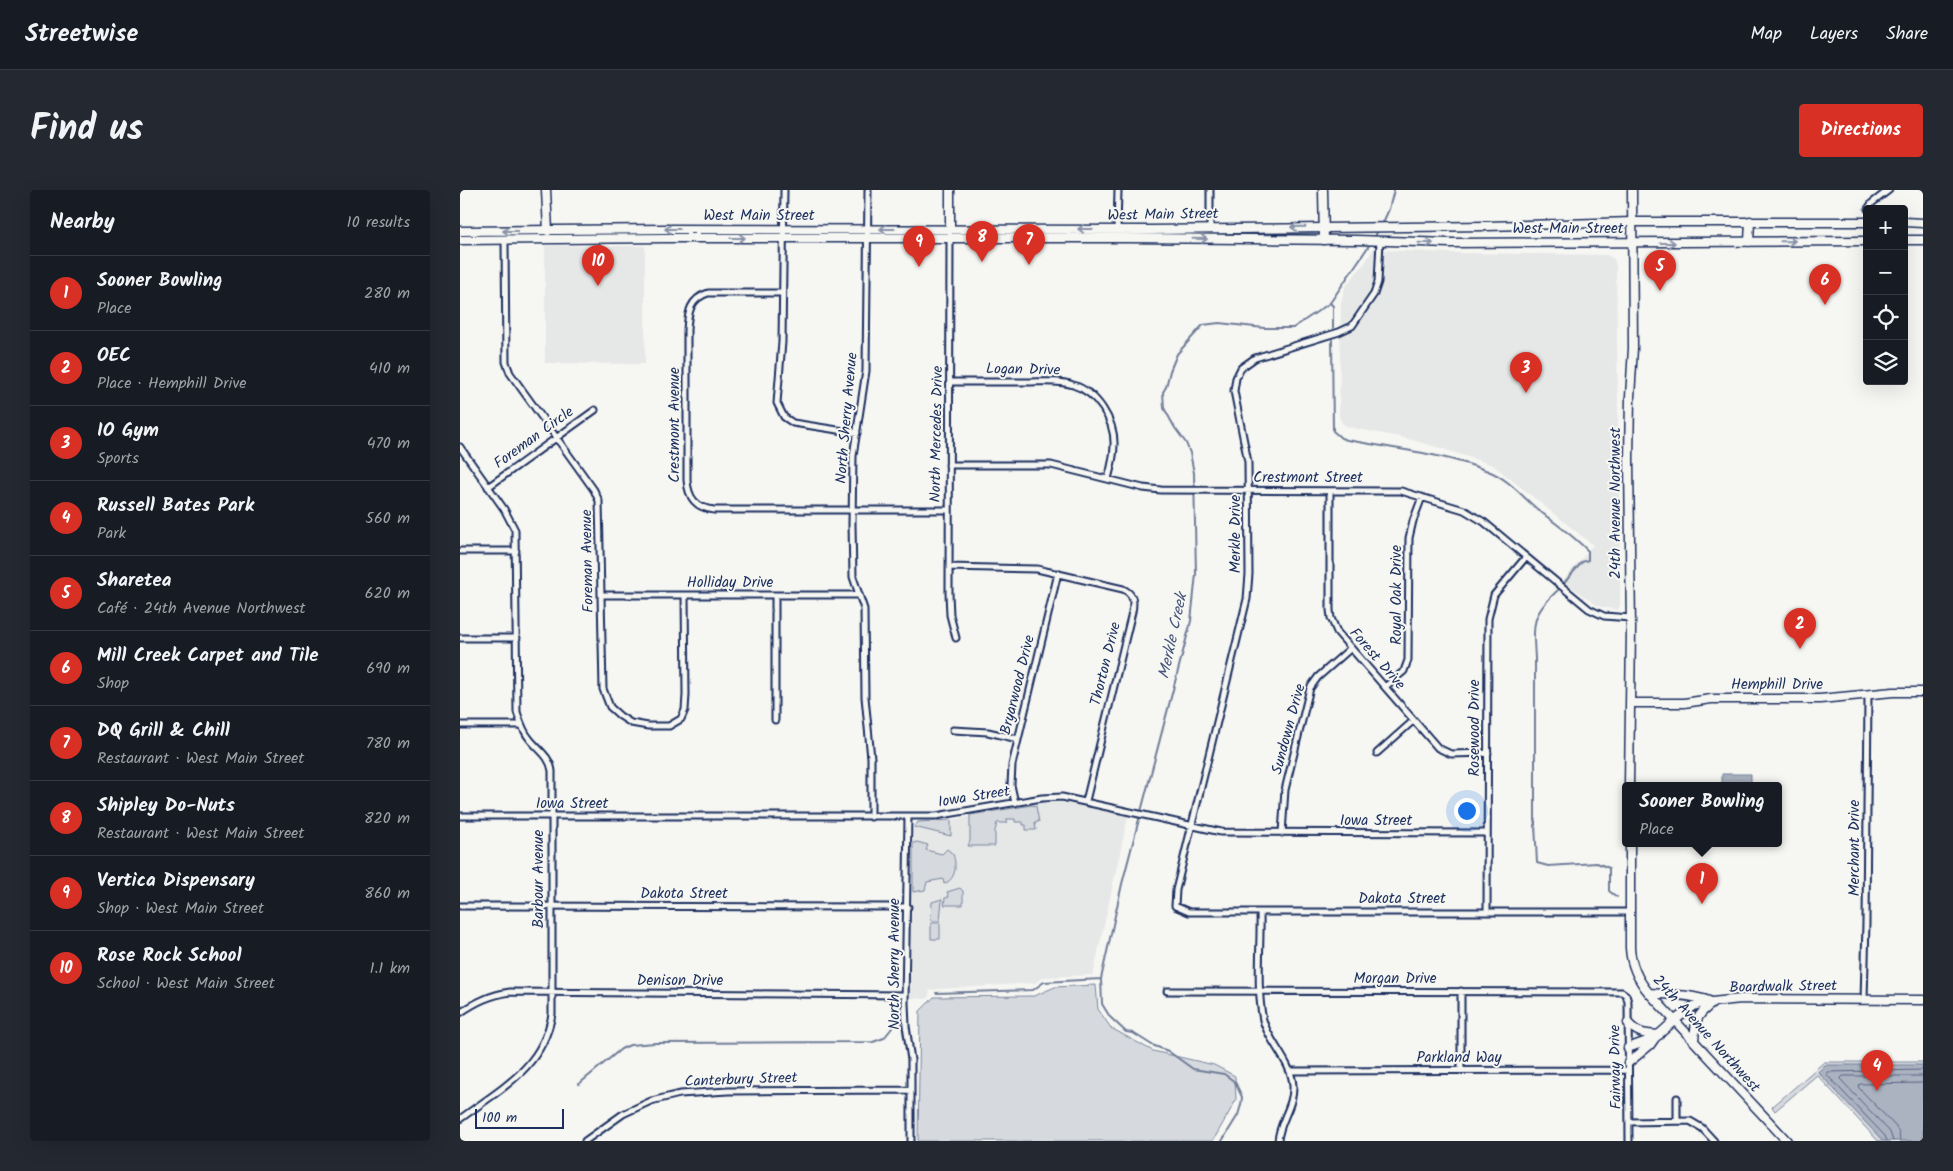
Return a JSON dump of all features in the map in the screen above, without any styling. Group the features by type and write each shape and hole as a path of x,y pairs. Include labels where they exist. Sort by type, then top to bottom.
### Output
{"main road":[{"path":"546,190 548,230"},
{"path":"950,190 950,229"},
{"path":"1323,190 1324,240"},
{"name":"24th Avenue Northwest","path":"1629,782 1631,618 1629,442 1632,348 1632,190"},
{"path":"1749,242 1750,221"},
{"name":"West Main Street","path":"460,231 666,229 1117,230 1324,226 1487,226 1633,222 1863,222"},
{"path":"1908,222 1923,223"},
{"name":"West Main Street","path":"460,240 950,238 1357,240 1450,244 1863,241"},
{"path":"1908,240 1923,240"},
{"name":"Hemphill Drive","path":"1631,703 1684,703 1708,699 1820,699 1868,696 1893,692 1923,692"},
{"name":"24th Avenue Northwest","path":"1630,847 1631,956 1637,975 1649,993 1787,1141"},
{"path":"1649,993 1695,996 1713,1002 1697,1017 1694,1041"},
{"name":"Boardwalk Street","path":"1628,1067 1675,1020 1694,1006 1741,999 1923,1000"},
{"path":"1628,1023 1639,1033 1657,1037"},
{"path":"1628,1048 1657,1037"}],"street":[{"path":"784,190 781,352 776,396 781,412 788,420 800,424 857,434"},
{"name":"North Sherry Avenue","path":"868,190 866,371 853,468 852,511 853,569 865,616 865,697 871,758 871,817"},
{"path":"1117,230 1118,190"},
{"path":"1210,190 1210,228"},
{"path":"1871,205 1889,190"},
{"name":"North Mercedes Drive","path":"950,229 949,607 956,638"},
{"name":"Foreman Avenue","path":"505,240 506,362 510,373 594,490 600,502 601,679 610,707 620,716 636,725 673,725 681,719 684,710 685,595"},
{"name":"Merkle Drive","path":"1175,906 1176,890 1247,598 1249,574 1248,453 1235,398 1237,374 1244,364 1255,358 1333,334 1352,326 1374,294 1378,282 1379,241"},
{"name":"Crestmont Avenue","path":"782,293 708,293 698,297 690,308 687,330 688,489 696,504 708,510 949,510"},
{"name":"Logan Drive","path":"950,382 1053,382 1072,384 1084,389 1104,412 1114,436 1114,454 1108,479"},
{"name":"Foreman Circle","path":"488,487 595,410"},
{"name":"Barbour Avenue","path":"460,447 513,524 516,536 517,703 521,725 528,738 550,762 551,816 550,1025 538,1054 521,1073 460,1119"},
{"name":"Crestmont Street","path":"949,465 1051,465 1143,488 1186,491 1401,491 1470,513 1589,609 1611,618 1631,618"},
{"name":"Forest Drive","path":"1330,491 1331,618 1337,632 1438,748 1446,752 1488,754"},
{"name":"Royal Oak Drive","path":"1386,687 1404,671 1408,660 1409,538 1422,497"},
{"path":"460,551 516,551"},
{"name":"Rosewood Drive","path":"1487,912 1489,610 1494,595 1526,557"},
{"path":"949,567 1017,567 1058,573"},
{"name":"Thorton Drive","path":"1058,573 1123,589 1129,592 1133,600 1086,801"},
{"name":"Bryarwood Drive","path":"1014,803 1011,775 1058,573"},
{"name":"Holliday Drive","path":"601,595 859,595"},
{"path":"775,720 776,596"},
{"path":"460,638 517,638"},
{"name":"Sundown Drive","path":"1282,833 1285,790 1310,688 1318,677 1351,648"},
{"name":"Merchant Drive","path":"1864,1000 1868,696"},
{"path":"1377,753 1414,721"},
{"path":"460,725 521,725"},
{"path":"953,730 988,732 1018,739"},
{"name":"Iowa Street","path":"460,816 871,817 945,815 1054,796 1086,801 1192,827 1221,832 1487,833"},
{"name":"North Sherry Avenue","path":"908,816 908,907 905,995 910,1060 911,1141"},
{"name":"Dakota Street","path":"460,906 908,907"},
{"name":"Dakota Street","path":"1175,906 1189,912 1630,912"},
{"path":"1260,912 1262,1011 1266,1028 1290,1071 1293,1081 1293,1094 1278,1134 1278,1141"},
{"name":"Morgan Drive","path":"1166,991 1614,991 1624,993"},
{"path":"1461,991 1461,1070"},
{"name":"Fairway Drive","path":"1624,993 1627,998 1628,1023 1629,1141"},
{"name":"Denison Drive","path":"460,1014 478,1002 500,994 905,995"},
{"name":"Parkland Way","path":"1290,1071 1628,1067"},
{"name":"Canterbury Street","path":"585,1141 623,1114 652,1102 680,1094 718,1091 910,1090"},
{"path":"1677,1098 1677,1121"},
{"path":"1629,1122 1690,1121 1702,1128 1714,1141"}],"shaded area":[{"path":"545,246 645,246 645,364 545,363"},
{"path":"1374,248 1450,253 1607,255 1614,259 1616,265 1620,562 1620,606 1617,610 1598,606 1563,581 1593,545 1493,465 1405,438 1348,427 1342,423 1339,417 1341,303 1345,287 1364,264"},
{"path":"1054,802 1074,804 1128,816 1093,975 1043,977 1035,983 930,990 928,999 910,998 913,824 952,820 1033,804"},
{"path":"1032,805 1036,806 1039,822 1035,822 1036,830 1026,830 1026,825 1023,825 1023,822 1007,819 1007,823 997,823 995,846 968,846 970,841 970,815"},
{"path":"951,820 951,836 914,827 918,822"},
{"path":"917,842 928,845 926,850 942,854 947,849 953,854 954,872 948,882 944,884 943,879 927,882 925,890 913,892 913,843"},
{"path":"960,888 963,891 963,905 944,905 945,898 949,897 947,892"},
{"path":"942,899 940,921 931,921 932,902"},
{"path":"931,923 940,923 940,939 931,939"},
{"path":"1096,985 1098,1009 1111,1028 1153,1051 1214,1065 1235,1076 1236,1100 1213,1141 918,1141 920,1011 934,997 1034,996 1055,987"},
{"path":"1824,1062 1923,1062 1923,1141 1878,1141 1817,1075 1775,1111 1772,1107"}],"water":[{"path":"1722,774 1751,774 1751,782 1722,782"},
{"path":"1825,1065 1923,1065 1923,1141 1883,1141 1818,1072"}],"waterway":[{"name":"Merkle Creek","path":"1382,225 1394,190"},
{"name":"Merkle Creek","path":"1374,238 1379,229"},
{"name":"Merkle Creek","path":"1222,1141 1238,1115 1241,1105 1242,1097 1235,1082 1224,1074 1193,1069 1168,1051 1152,1045 1133,1033 1126,1032 1110,1017 1102,1004 1101,979 1122,884 1191,621 1196,574 1194,473 1186,443 1164,408 1163,392 1177,354 1203,325 1219,323 1264,328 1293,328 1330,303 1370,244"},
{"path":"1330,303 1333,306 1333,328"},
{"path":"1332,340 1333,431 1341,438 1347,440 1454,460 1495,474 1514,487 1588,551 1588,560 1582,562 1564,583"},
{"path":"1558,590 1538,613 1534,628 1535,824 1537,863 1548,866 1597,863 1609,868 1609,891 1617,897"},
{"path":"936,993 1033,990 1044,982 1101,979"},
{"path":"579,1084 621,1049 630,1045 655,1043 873,1042 884,1038 900,1018"}],"place":[{"name":"Shipley Do-Nuts","path":"982,262"},
{"name":"DQ Grill & Chill","path":"1029,265"},
{"name":"Vertica Dispensary","path":"919,267"},
{"name":"Rose Rock School","path":"598,286"},
{"name":"Sharetea","path":"1660,291"},
{"name":"Mill Creek Carpet and Tile","path":"1825,305"},
{"name":"IO Gym","path":"1526,393"},
{"name":"OEC","path":"1800,649"},
{"name":"Sooner Bowling","path":"1702,904"},
{"name":"Russell Bates Park","path":"1877,1091"}]}
